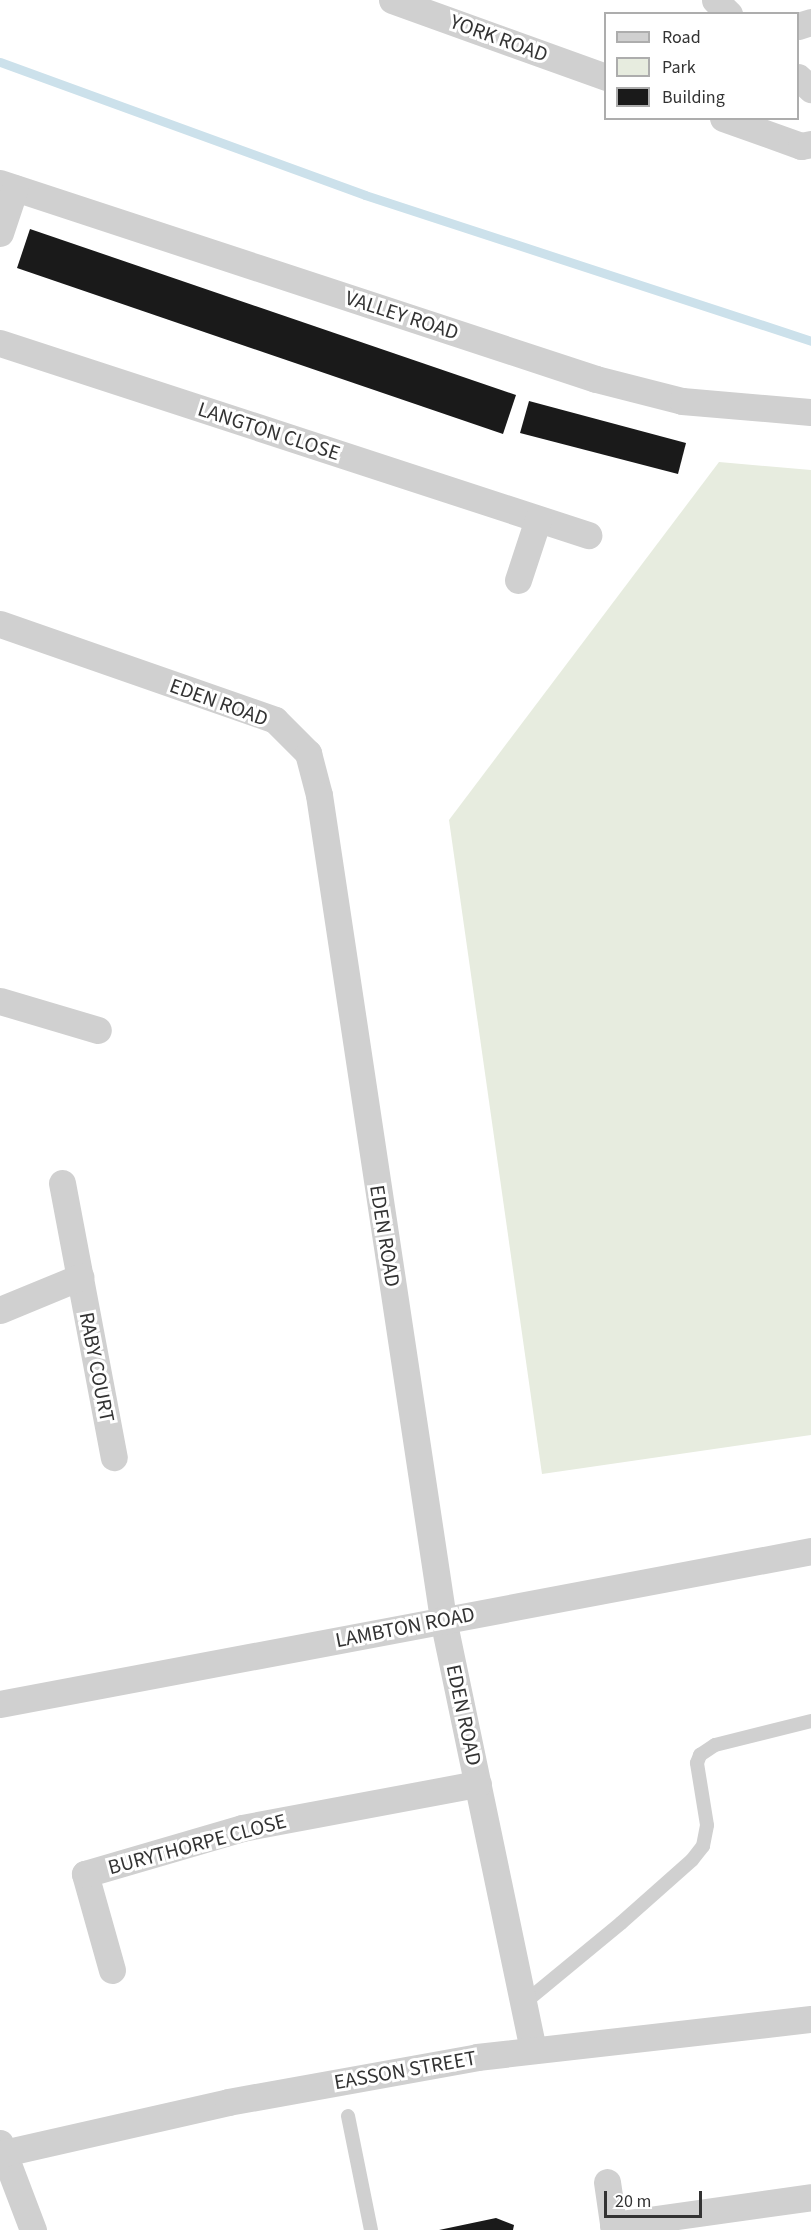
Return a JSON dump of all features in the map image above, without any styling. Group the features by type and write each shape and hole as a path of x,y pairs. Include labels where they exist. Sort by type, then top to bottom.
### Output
{"street":[{"name":"YORK ROAD","path":"392,0 604,76"},
{"path":"799,78 811,89"},
{"path":"729,120 801,146 811,144"},
{"path":"0,233 7,186"},
{"name":"VALLEY ROAD","path":"7,186 596,379 682,400 811,412"},
{"name":"LANGTON CLOSE","path":"0,343 588,535"},
{"path":"518,580 538,519"},
{"name":"EDEN ROAD","path":"0,624 274,720 308,753 319,795 443,1619 533,2049"},
{"path":"0,1001 99,1030"},
{"name":"RABY COURT","path":"62,1183 114,1456"},
{"path":"0,1310 80,1277"},
{"name":"LAMBTON ROAD","path":"0,1704 811,1551"},
{"name":"BURYTHORPE CLOSE","path":"112,1970 85,1874 242,1828 478,1784"},
{"name":"EASSON STREET","path":"2,2148 477,2056 533,2049 569,2048 811,2019"},
{"path":"2,2148 33,2230"},
{"path":"607,2182 614,2228 811,2197"}],"lane":[{"path":"524,2002 621,1923 692,1860 703,1846 707,1826 697,1762 700,1755 715,1745 811,1721"},
{"path":"348,2116 371,2230"}],"green space":[{"path":"719,462 811,470 811,1435 542,1474 449,820"}],"building":[{"path":"30,229 516,395 503,434 17,268"},
{"path":"529,401 686,443 678,474 520,433"},
{"path":"496,2218 514,2225 513,2230 439,2230"}],"waterway":[{"path":"0,62 365,195 811,341"}]}
